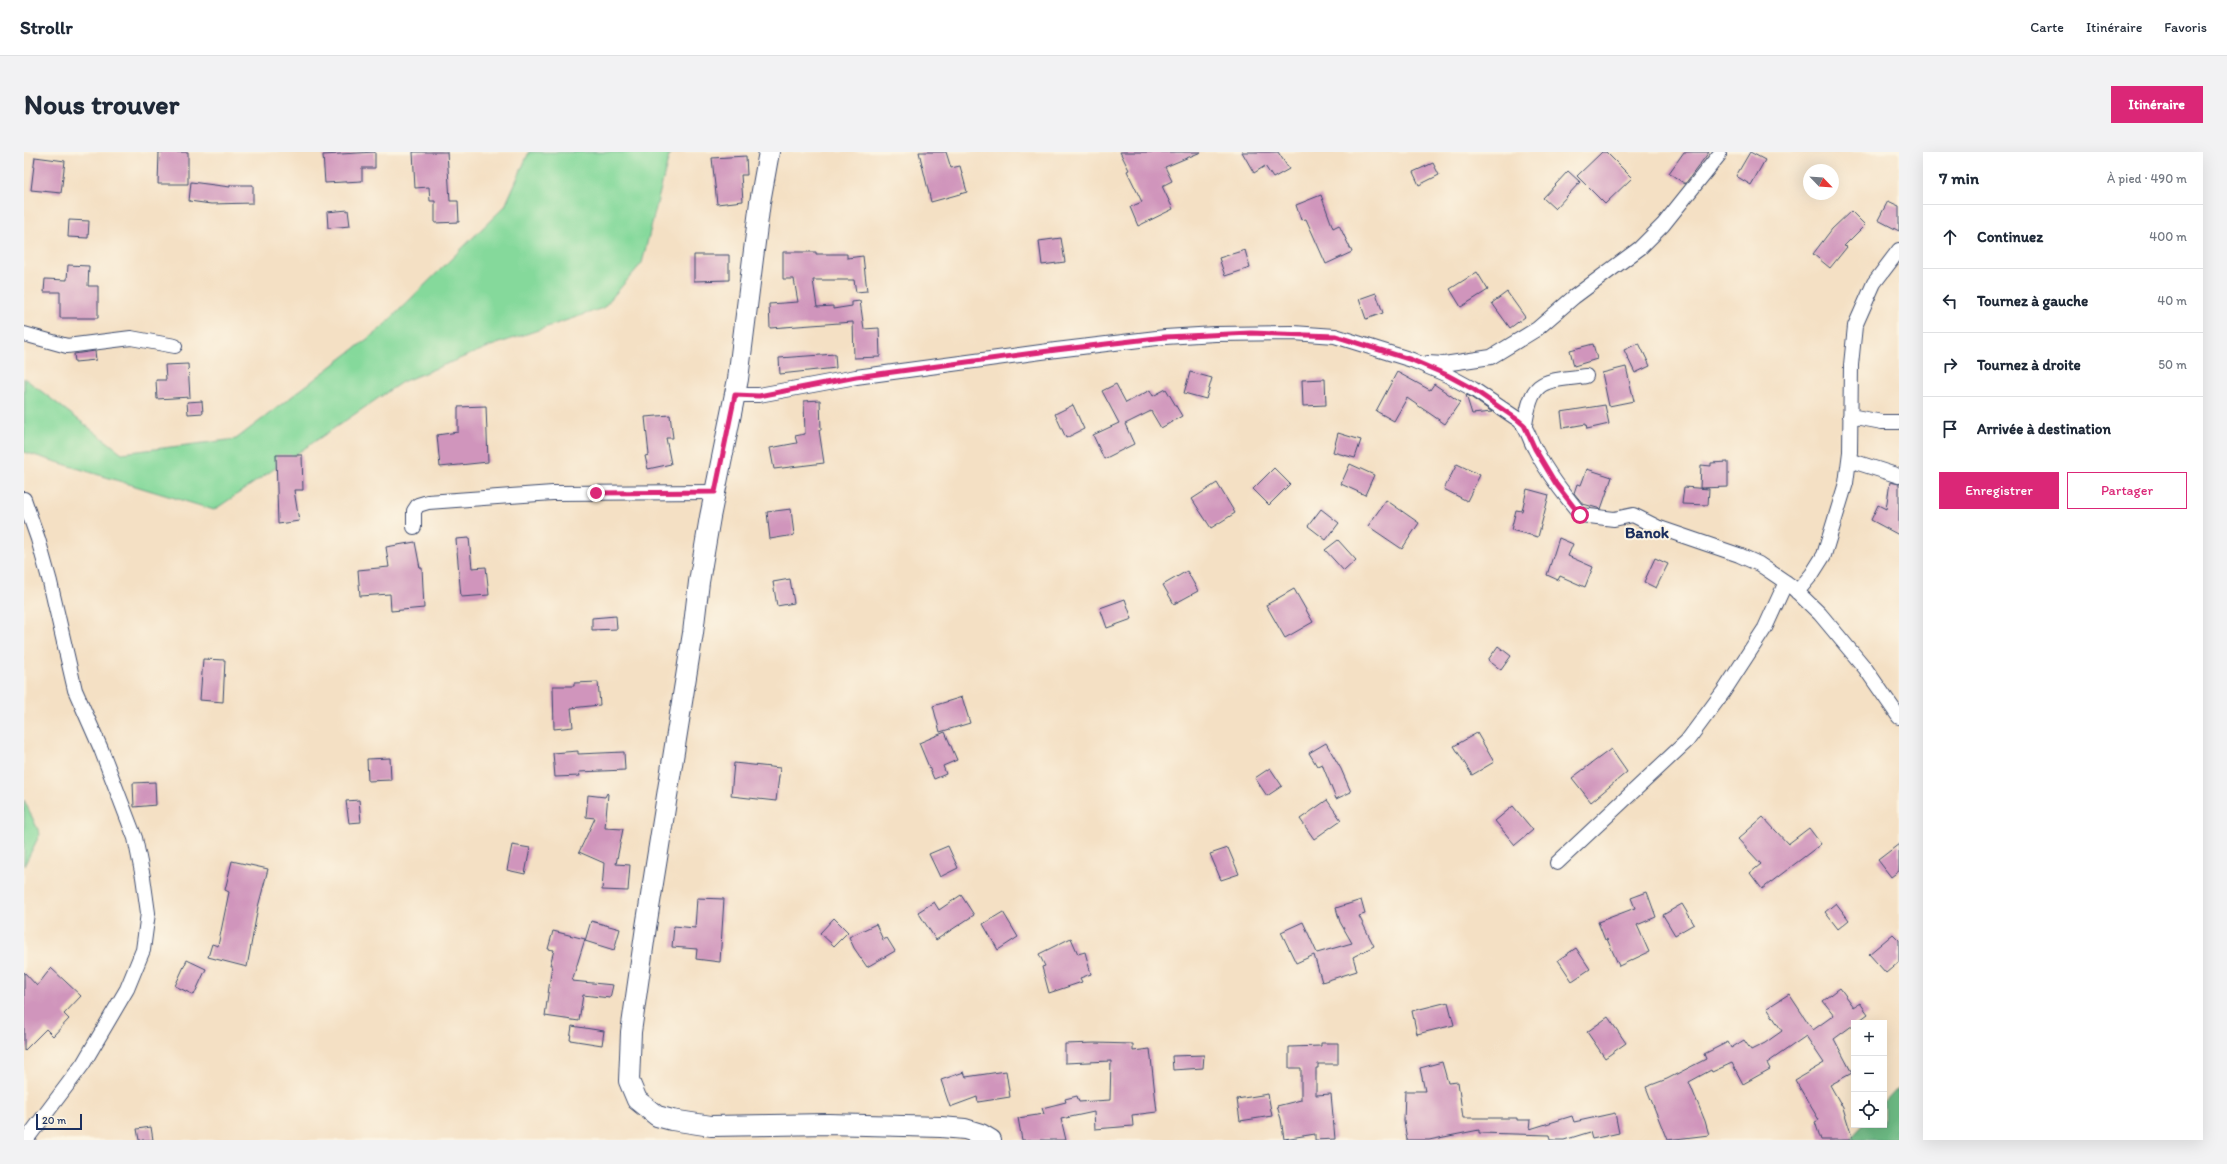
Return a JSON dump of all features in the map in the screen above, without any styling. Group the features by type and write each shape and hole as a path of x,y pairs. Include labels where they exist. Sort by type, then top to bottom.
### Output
{"street":[{"path":"769,152 735,395 715,492 699,582 693,633 637,990 628,1071 632,1091 637,1100 657,1116 672,1120 712,1126 828,1124 942,1127 965,1129 981,1134 990,1140"},
{"path":"1418,362 1444,364 1491,357 1537,329 1574,298 1640,248 1664,224 1719,155"},
{"path":"1797,592 1812,574 1824,555 1841,506 1849,460 1854,326 1874,283 1899,250"},
{"path":"735,395 759,396 856,377 1056,350 1215,334 1293,333 1335,336 1418,362 1473,389 1524,425 1535,449 1556,484 1580,515 1614,519 1633,515 1683,537 1739,555 1759,564 1786,582 1820,614 1865,668 1899,717"},
{"path":"24,334 68,346 131,338 175,346"},
{"path":"1524,425 1527,407 1534,392 1547,381 1586,376"},
{"path":"1850,416 1882,422 1899,422"},
{"path":"1849,460 1899,476"},
{"path":"414,527 414,511 418,505 428,502 553,492 715,492"},
{"path":"24,499 50,582 75,690 101,748 135,838 143,877 148,913 143,950 127,989 83,1064 26,1140"},
{"path":"1557,862 1687,741 1724,691 1764,628 1786,582"}],"green space":[{"path":"529,152 670,152 642,263 603,308 491,346 402,382 214,510 24,452 24,378 122,453 236,439 379,330 505,206"},
{"path":"24,800 40,834 24,866"},
{"path":"1899,1087 1899,1140 1849,1140 1860,1128 1887,1128 1887,1100"}],"building":[{"path":"159,152 188,152 188,184 158,184"},
{"path":"375,152 375,168 362,168 362,181 325,183 323,155"},
{"path":"413,152 447,152 450,201 458,201 459,222 435,223 435,201 430,201 429,187 415,188"},
{"path":"919,152 946,152 951,168 960,166 967,192 931,202"},
{"path":"1120,152 1201,152 1165,167 1172,181 1162,186 1173,209 1138,226 1130,207 1142,202 1127,171 1129,170"},
{"path":"1242,152 1278,152 1289,169 1273,178 1265,166 1254,173"},
{"path":"1602,152 1606,152 1632,178 1605,204 1577,176"},
{"path":"1684,152 1709,152 1685,184 1669,173"},
{"path":"1750,152 1765,160 1751,185 1736,176"},
{"path":"746,156 747,175 741,175 743,201 717,204 712,158"},
{"path":"35,157 65,161 61,193 31,190"},
{"path":"1433,163 1439,175 1419,185 1413,172"},
{"path":"1568,171 1580,182 1555,209 1543,198"},
{"path":"191,182 230,187 230,185 253,185 253,203 211,204 189,201"},
{"path":"1321,195 1333,228 1339,225 1352,252 1326,264 1306,219 1301,220 1296,205"},
{"path":"1888,201 1899,206 1899,231 1878,220"},
{"path":"348,210 350,226 328,228 327,212"},
{"path":"1851,211 1865,225 1844,246 1847,247 1830,268 1813,254 1832,229"},
{"path":"69,220 89,221 88,238 68,237"},
{"path":"1061,238 1065,262 1042,265 1039,241"},
{"path":"1245,250 1250,268 1225,276 1219,258"},
{"path":"783,252 847,254 847,258 863,256 867,291 856,292 854,280 813,280 817,307 833,306 833,309 852,306 852,302 860,301 864,329 879,328 880,357 854,358 853,322 770,328 769,304 798,302 794,279 783,279"},
{"path":"694,255 729,255 729,280 694,281"},
{"path":"68,265 89,266 88,286 98,286 98,318 60,318 60,292 44,292 45,279 67,280"},
{"path":"1477,272 1488,290 1461,307 1450,289"},
{"path":"1507,292 1525,317 1510,328 1492,303"},
{"path":"1376,293 1383,313 1366,319 1359,299"},
{"path":"1639,343 1650,366 1635,373 1624,350"},
{"path":"1593,344 1597,359 1574,366 1570,350"},
{"path":"95,351 96,360 75,362 74,354"},
{"path":"835,354 836,368 780,374 779,358"},
{"path":"188,364 190,397 157,399 156,380 166,380 165,365"},
{"path":"1626,367 1634,401 1609,406 1602,373"},
{"path":"1190,372 1212,378 1206,399 1184,393"},
{"path":"1397,372 1430,390 1434,384 1460,402 1445,424 1407,398 1394,421 1376,411"},
{"path":"1325,379 1326,405 1303,406 1302,380"},
{"path":"1116,384 1126,403 1150,390 1153,396 1166,389 1182,416 1161,428 1151,411 1125,424 1134,444 1104,459 1093,435 1119,423 1102,391"},
{"path":"1466,395 1469,396 1492,412 1472,414"},
{"path":"820,400 821,430 819,430 824,463 774,469 770,448 797,443 795,436 805,434 804,401"},
{"path":"202,401 203,413 188,414 187,402"},
{"path":"1073,405 1084,429 1066,438 1055,414"},
{"path":"1605,405 1609,424 1587,429 1586,424 1563,428 1561,412"},
{"path":"486,406 488,462 440,467 437,435 458,432 458,407"},
{"path":"670,415 673,438 666,438 671,464 648,469 645,456 649,455 645,417"},
{"path":"1338,433 1361,440 1355,458 1333,452"},
{"path":"276,455 302,455 303,490 294,490 299,521 278,524"},
{"path":"1728,462 1728,487 1700,488 1701,465 1711,466 1711,463"},
{"path":"1350,464 1374,475 1365,495 1341,484"},
{"path":"1457,464 1480,475 1467,501 1444,489"},
{"path":"1274,468 1290,484 1269,505 1253,489"},
{"path":"1587,469 1612,477 1601,509 1583,504 1574,493 1577,484 1581,485"},
{"path":"1890,482 1899,484 1899,535 1871,520 1878,505 1886,509"},
{"path":"1217,483 1235,513 1211,528 1192,499"},
{"path":"1684,487 1709,489 1708,505 1682,504"},
{"path":"1527,489 1549,495 1538,537 1511,530 1516,510 1522,511"},
{"path":"1386,500 1419,523 1402,549 1368,526"},
{"path":"791,509 794,535 770,539 767,512"},
{"path":"1321,509 1339,523 1326,540 1308,526"},
{"path":"469,538 472,568 486,567 489,595 461,597 456,539"},
{"path":"1559,538 1573,544 1568,556 1593,567 1585,587 1560,576 1558,580 1547,575"},
{"path":"1338,540 1356,560 1344,571 1325,550"},
{"path":"415,542 420,568 422,568 424,608 391,611 390,594 360,596 358,570 389,567 386,547"},
{"path":"1655,558 1668,564 1656,588 1644,582"},
{"path":"1187,571 1198,591 1174,604 1163,585"},
{"path":"790,579 794,603 777,606 773,582"},
{"path":"1294,589 1313,622 1285,638 1266,605"},
{"path":"1125,599 1132,619 1107,628 1100,608"},
{"path":"616,616 617,629 592,630 592,618"},
{"path":"1498,646 1511,656 1501,670 1488,660"},
{"path":"203,659 225,660 223,702 200,700"},
{"path":"598,682 600,705 571,708 573,727 554,729 553,686 574,686 574,683"},
{"path":"962,697 970,723 940,732 933,706"},
{"path":"945,732 957,760 943,766 946,774 934,779 919,743"},
{"path":"1477,733 1494,762 1472,775 1454,746"},
{"path":"1326,743 1341,769 1351,792 1336,799 1322,764 1317,766 1309,753"},
{"path":"1611,749 1627,772 1591,802 1572,778"},
{"path":"578,751 578,754 624,752 625,770 579,772 580,776 555,777 553,753"},
{"path":"390,758 391,780 368,781 367,759"},
{"path":"734,763 780,768 776,801 731,796"},
{"path":"1270,768 1282,786 1267,796 1255,778"},
{"path":"155,782 156,805 134,807 133,783"},
{"path":"607,793 605,828 623,829 616,864 630,865 628,891 602,890 604,863 579,852 595,818 586,817 588,795 605,797"},
{"path":"359,800 361,822 349,823 346,801"},
{"path":"1327,800 1341,820 1314,839 1300,819"},
{"path":"1513,806 1533,830 1515,845 1495,821"},
{"path":"1763,817 1788,844 1809,828 1821,844 1762,889 1750,873 1761,864 1738,839"},
{"path":"1899,844 1899,871 1891,877 1878,860"},
{"path":"512,845 530,848 525,874 507,870"},
{"path":"948,846 958,868 940,877 929,854"},
{"path":"1228,848 1239,874 1221,880 1210,854"},
{"path":"232,861 268,869 258,907 247,967 208,957 212,944 218,946 229,892 225,890"},
{"path":"1647,892 1656,917 1637,925 1649,952 1619,966 1607,939 1605,940 1598,922 1635,908 1631,898"},
{"path":"961,895 974,915 936,940 918,912 934,902 939,910"},
{"path":"697,898 724,899 720,962 696,959 697,949 672,947 674,926 695,928"},
{"path":"1361,900 1365,914 1359,916 1374,946 1353,957 1357,971 1322,982 1314,955 1296,963 1281,932 1303,922 1317,953 1352,943 1340,922 1336,908"},
{"path":"1836,903 1849,920 1838,929 1825,912"},
{"path":"1682,904 1694,924 1675,935 1663,915"},
{"path":"1003,912 1018,937 998,950 983,924"},
{"path":"834,918 848,932 834,946 820,933"},
{"path":"591,921 620,929 614,950 585,941"},
{"path":"876,924 883,940 887,938 895,951 867,967 854,948 849,937"},
{"path":"553,931 585,939 572,981 613,985 610,998 583,995 579,1021 545,1016 552,965 550,965 554,950 548,949"},
{"path":"1893,934 1899,940 1899,962 1886,973 1869,954"},
{"path":"1071,938 1078,954 1085,952 1091,974 1080,978 1082,982 1049,993 1042,967 1045,966 1039,954"},
{"path":"1576,948 1590,969 1572,981 1558,960"},
{"path":"187,960 206,969 194,995 175,986"},
{"path":"51,968 81,996 64,1014 69,1019 53,1036 46,1029 24,1051 24,972 37,986"},
{"path":"1840,988 1854,1007 1860,1003 1868,1014 1860,1020 1851,1020 1851,1026 1834,1039 1851,1074 1830,1085 1843,1108 1853,1140 1821,1140 1815,1122 1819,1120 1795,1080 1824,1063 1806,1036 1767,1063 1770,1069 1743,1084 1732,1063 1712,1072 1711,1070 1689,1082 1705,1121 1709,1135 1667,1140 1646,1087 1667,1079 1706,1059 1704,1054 1728,1042 1731,1048 1744,1040 1751,1050 1765,1043 1782,1031 1767,1008 1789,994 1813,1030 1834,1015 1823,1001"},
{"path":"1448,1002 1454,1025 1417,1034 1412,1011"},
{"path":"1608,1017 1626,1043 1605,1058 1587,1032"},
{"path":"572,1026 604,1031 602,1045 570,1040"},
{"path":"1321,1043 1338,1043 1338,1064 1318,1064 1318,1068 1316,1068 1316,1095 1331,1094 1335,1139 1315,1140 1315,1134 1284,1139 1281,1119 1277,1106 1301,1100 1301,1068 1289,1068 1289,1047 1321,1046"},
{"path":"1065,1044 1133,1044 1133,1051 1150,1049 1157,1112 1132,1115 1133,1126 1095,1129 1094,1112 1061,1119 1066,1140 1022,1140 1018,1118 1044,1114 1042,1108 1066,1102 1065,1099 1077,1096 1079,1102 1110,1100 1111,1061 1065,1063"},
{"path":"1204,1055 1203,1068 1173,1070 1172,1056"},
{"path":"1442,1062 1448,1083 1458,1082 1463,1118 1517,1118 1517,1120 1531,1120 1530,1129 1572,1116 1574,1122 1615,1113 1619,1133 1592,1139 1590,1132 1564,1140 1550,1140 1549,1135 1479,1133 1479,1130 1429,1140 1407,1140 1404,1121 1405,1091 1425,1091 1420,1068"},
{"path":"1006,1071 1010,1097 978,1102 977,1097 950,1107 941,1080 964,1072 966,1077"},
{"path":"1268,1094 1272,1116 1240,1121 1237,1099"},
{"path":"151,1127 153,1140 139,1140 137,1129"}],"district":[{"name":"Banok","path":"1647,532"}],"route":[{"path":"596,493 715,492 735,395 759,396 856,377 1165,337 1215,334 1293,333 1335,336 1374,348 1412,360 1447,375 1473,389 1524,425 1535,449 1556,484 1580,515"}]}
